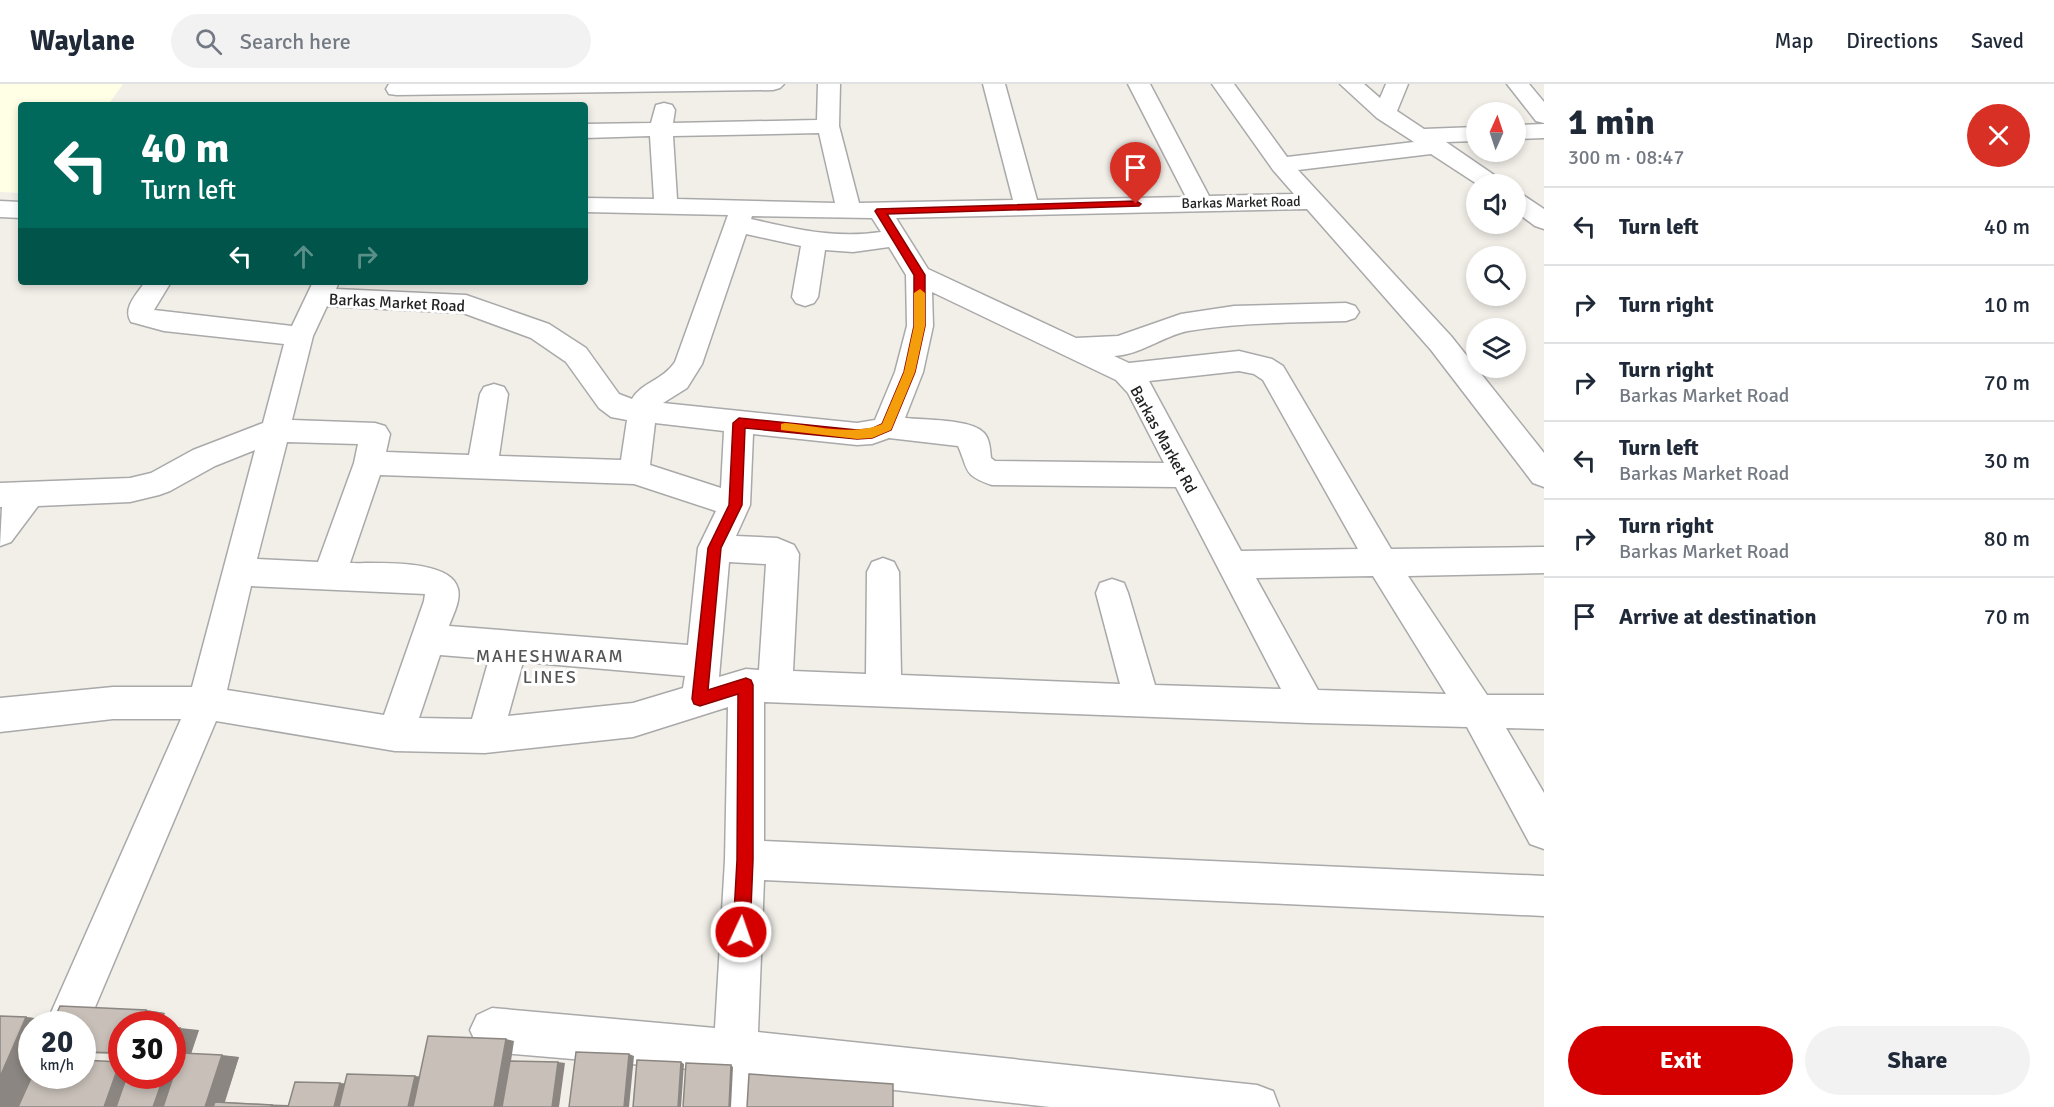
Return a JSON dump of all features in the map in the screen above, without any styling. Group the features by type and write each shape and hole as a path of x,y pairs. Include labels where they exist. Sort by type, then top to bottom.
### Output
{"street":[{"path":"396,93 773,84"},
{"path":"829,84 828,126 848,208"},
{"path":"994,84 1027,207"},
{"path":"1139,84 1201,203"},
{"path":"1223,84 1281,165 1441,343 1544,475"},
{"path":"1351,84 1385,113 1477,174"},
{"path":"1385,113 1397,84"},
{"path":"1518,84 1544,116"},
{"path":"666,85 662,130 666,206"},
{"path":"588,130 828,126"},
{"path":"1526,132 1544,131"},
{"path":"1281,165 1466,135"},
{"name":"Barkas Market Road","path":"588,205 666,206 740,215 848,208 880,211 1314,201"},
{"path":"1526,208 1544,221"},
{"path":"0,209 18,210"},
{"path":"880,211 920,275 920,326 909,372 887,427"},
{"path":"634,472 642,412 647,399 677,381 688,364 740,215 814,241 853,244 897,238"},
{"path":"805,297 814,241"},
{"name":"Barkas Market Rd","path":"920,275 1067,347 1126,373 1139,387 1309,707"},
{"path":"156,285 141,309 140,316 164,322 300,336"},
{"path":"73,1011 206,703 274,430 300,336 322,290"},
{"name":"Barkas Market Road","path":"322,290 466,304 540,331 576,355 609,401 621,409 857,434 872,433 887,427 964,435 973,440 977,464 981,469 992,473 1185,475"},
{"path":"1067,347 1120,345 1181,323 1234,315 1346,312"},
{"path":"1126,373 1239,361 1262,366 1273,373 1382,563 1477,711 1544,830"},
{"path":"482,467 494,394"},
{"path":"700,699 714,548 735,505 739,423"},
{"path":"0,533 14,495 130,490 159,483 204,458 274,430 375,434 369,462 329,576"},
{"path":"369,462 634,472 735,505"},
{"path":"714,548 777,551 783,554 760,685 745,860 734,1107"},
{"path":"1232,565 1544,560"},
{"path":"238,572 424,580 436,584 442,590 441,601 429,639 395,734"},
{"path":"883,572 884,690"},
{"path":"1112,593 1142,701"},
{"path":"429,639 703,662"},
{"path":"484,736 510,645"},
{"path":"0,715 113,703 206,703 395,734 484,736 633,720 700,699 760,685 1309,707 1544,712"},
{"path":"745,860 1544,896"},
{"path":"492,1030 735,1051 1257,1107"}],"shaded area":[{"path":"0,84 123,84 110,102 18,102 18,193 0,192"}],"building":[{"path":"60,1006 146,1010 108,1011 108,1053 96,1052 96,1011 58,1011"},
{"path":"0,1016 18,1017 18,1035 0,1077"},
{"path":"428,1036 506,1039 494,1107 413,1107"},
{"path":"576,1052 629,1054 624,1107 569,1107"},
{"path":"186,1053 222,1055 205,1107 163,1107 169,1089 186,1089"},
{"path":"637,1060 681,1062 678,1107 633,1107"},
{"path":"96,1061 108,1061 108,1089 110,1089 104,1107 18,1107 26,1089 96,1089"},
{"path":"510,1061 558,1062 552,1107 502,1107"},
{"path":"686,1063 731,1065 729,1107 683,1107"},
{"path":"347,1074 415,1076 408,1107 339,1107"},
{"path":"749,1074 893,1084 893,1107 747,1107"},
{"path":"295,1082 340,1083 334,1107 288,1107"},
{"path":"122,1089 159,1089 153,1107 116,1107"},
{"path":"215,1102 272,1105 271,1107 213,1107"}],"slow traffic":[{"path":"785,427 857,434 872,433 887,427 909,372 920,326 920,293"}],"district":[{"name":"MAHESHWARAM LINES","path":"550,666"}],"route":[{"path":"741,932 745,860 746,685 700,699 714,548 735,505 739,423 857,434 872,433 887,427 909,372 920,326 920,275 880,211 1136,204"}]}
